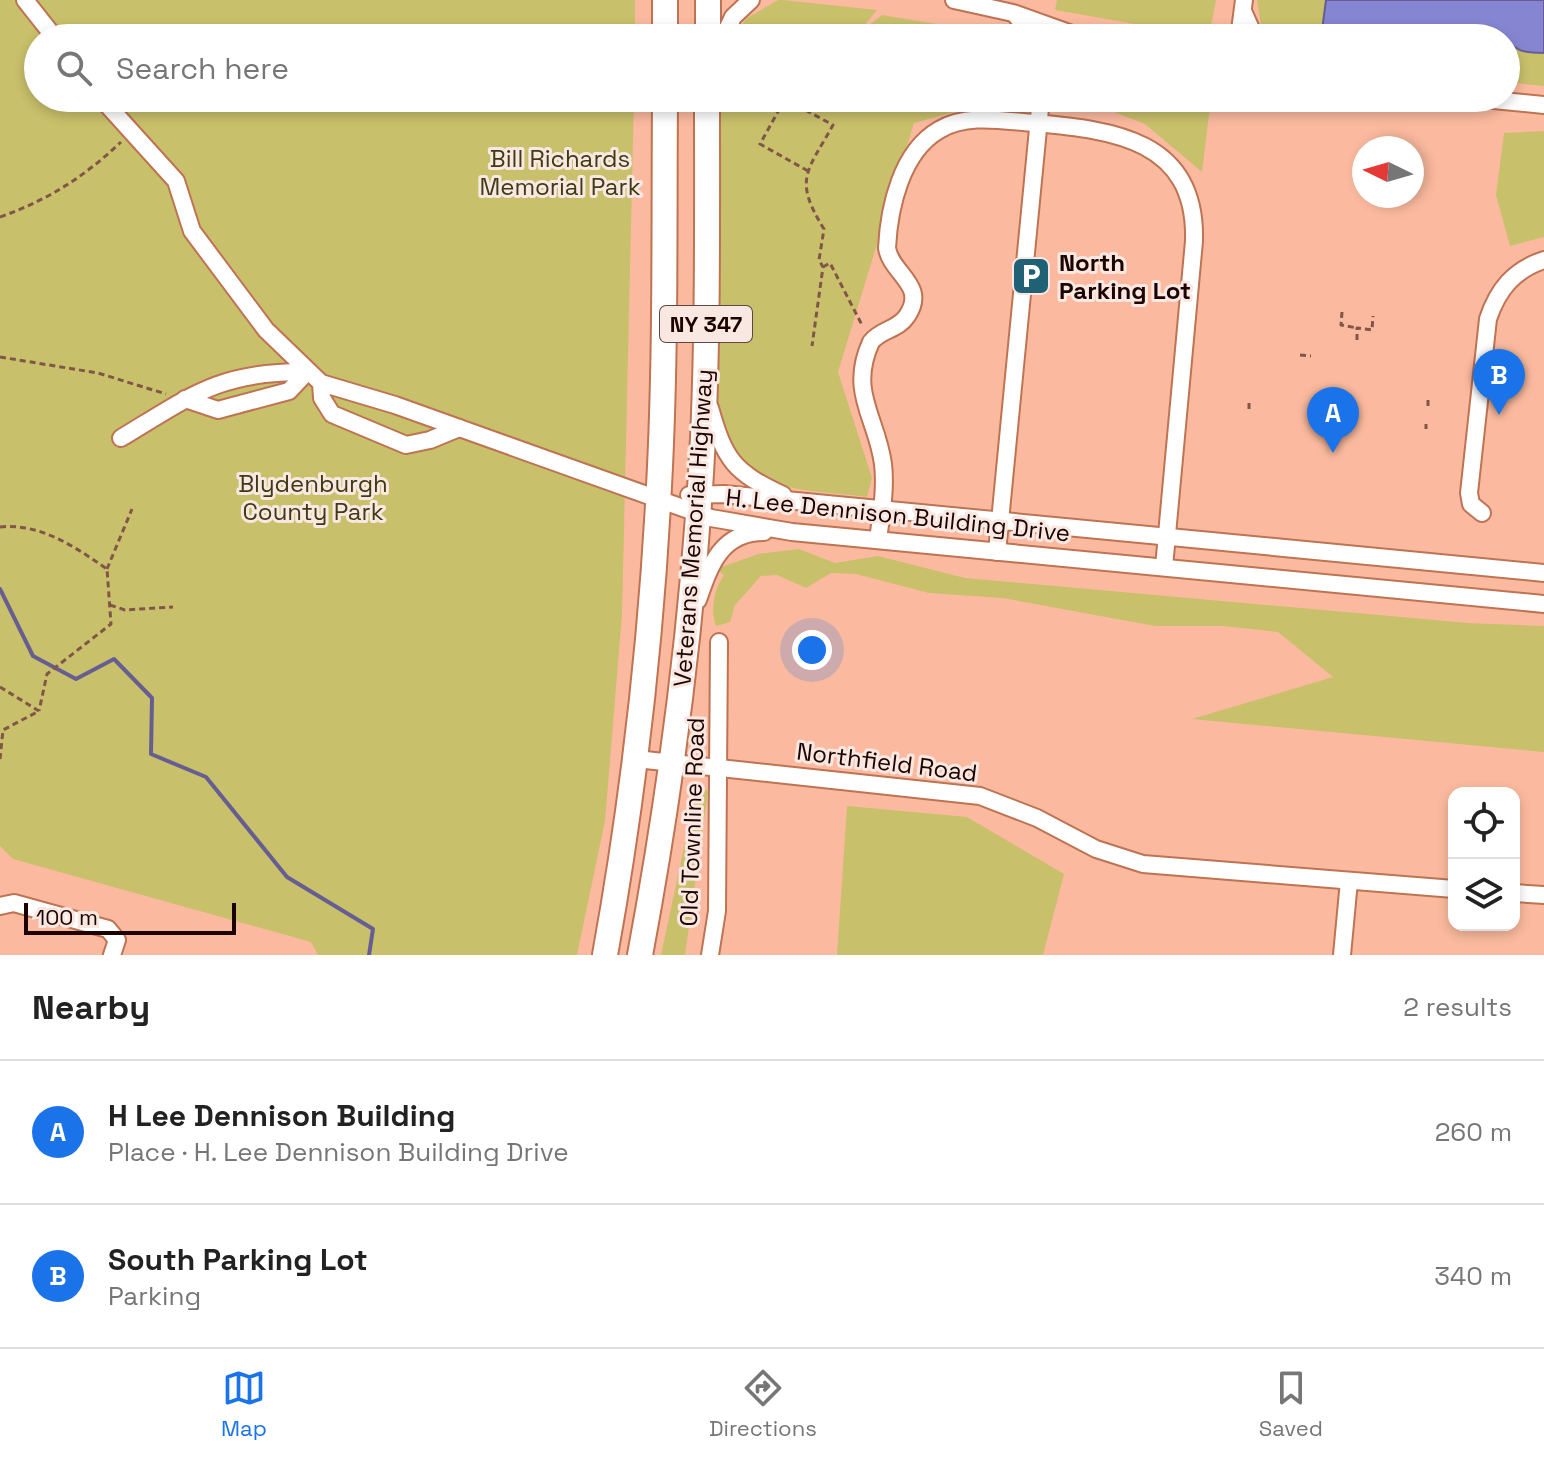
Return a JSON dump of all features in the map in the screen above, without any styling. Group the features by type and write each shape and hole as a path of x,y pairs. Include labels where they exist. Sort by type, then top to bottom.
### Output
{"highway":[{"path":"665,0 665,24"},
{"path":"708,0 708,24"},
{"name":"Veterans Memorial Highway","path":"605,955 636,759 658,497 665,112"},
{"name":"Veterans Memorial Highway","path":"640,955 672,763 688,628 698,504 705,389 707,112"}],"street":[{"path":"25,0 44,24"},
{"path":"730,24 751,0"},
{"path":"954,0 1013,13 1044,24"},
{"path":"1241,24 1244,4"},
{"path":"1244,4 1250,24"},
{"path":"1013,13 1023,24"},
{"path":"1520,103 1544,105"},
{"path":"114,112 176,181 192,231 266,330 321,383 658,497"},
{"path":"997,552 1039,112"},
{"path":"878,540 882,458 862,392 863,370 871,342 905,319 913,301 908,277 891,260 887,248 902,178 915,151 940,129 981,119 1038,124 1106,131 1136,140 1170,167 1191,209 1194,241 1164,567"},
{"path":"1482,513 1471,504 1469,493 1488,319 1496,297 1508,282 1523,269 1544,260"},
{"path":"121,438 185,399 239,376 307,372"},
{"path":"185,399 218,410 289,391 307,372"},
{"path":"321,383 322,398 332,414 406,445 430,440 459,428"},
{"path":"705,389 721,444 733,465 752,480 796,501"},
{"path":"365,428 365,406 373,399"},
{"name":"H. Lee Dennison Building Drive","path":"658,497 698,504 792,532 1544,604"},
{"name":"H. Lee Dennison Building Drive","path":"698,504 796,501 1544,573"},
{"path":"688,628 712,561 727,543 752,532 792,532"},
{"path":"1338,584 1342,553"},
{"name":"Old Townline Road","path":"710,955 717,911 719,642"},
{"name":"Northfield Road","path":"636,759 980,796 1037,818 1096,849 1143,864 1448,889"},
{"path":"1342,955 1349,881"},
{"path":"1520,893 1544,895"},
{"path":"0,906 14,903 108,929 117,940 112,955"}],"path":[{"path":"778,112 760,144 808,171"},
{"path":"809,112 833,125 808,171 805,199 824,229 819,260 823,267 812,346"},
{"path":"0,217 38,204 77,180 127,136"},
{"path":"823,267 830,263 871,342"},
{"path":"1342,312 1341,325 1372,330 1373,316"},
{"path":"1357,328 1357,340"},
{"path":"1300,355 1311,356"},
{"path":"0,357 98,373 185,399"},
{"path":"1249,403 1249,409"},
{"path":"0,759 3,730 39,711 47,674 111,624 107,569 132,509"},
{"path":"0,527 19,525 65,541 107,569"},
{"path":"110,605 125,610 173,607"},
{"path":"0,687 39,711"}],"green space":[{"name":"Blydenburgh County Park","path":"0,0 635,0 635,24 24,24 24,112 634,112 622,615 605,821 577,955 318,955 311,942 13,859 0,846"},
{"path":"778,0 877,10 866,24 743,24 747,18"},
{"path":"1057,0 1216,0 1211,24 1135,24 1055,10"},
{"path":"1257,0 1326,0 1323,24 1261,24"},
{"path":"882,15 936,24 870,24"},
{"path":"1520,51 1544,53 1544,86 1520,83"},
{"path":"720,112 954,112 914,123 838,372 872,478 867,497 789,487 752,474 737,463 726,448 715,412"},
{"path":"1114,112 1209,112 1202,172 1145,124"},
{"path":"1544,131 1544,237 1510,246 1496,195 1504,133"},
{"path":"799,549 835,563 878,556 965,578 1468,623 1544,626 1544,752 1192,719 1333,677 1278,632 1223,626 1155,626 1003,598 929,593 856,574 831,573 806,588 777,575 761,576 735,605 730,622 716,626 714,600 724,575 716,569 758,554"},
{"path":"698,782 708,792 685,955 661,955"},
{"path":"847,806 967,817 1064,874 1043,955 837,955"}],"shaded area":[{"path":"1326,0 1544,0 1544,53 1520,49 1520,24 1323,24"}],"waterway":[{"path":"0,589 33,656 76,679 114,659 152,698 151,754 206,777 287,877 373,929 369,955"}],"place":[{"name":"North Parking Lot","path":"1031,276"},
{"name":"South Parking Lot","path":"1499,415"},
{"name":"H Lee Dennison Building","path":"1333,453"}],"park label":[{"name":"Bill Richards Memorial Park","path":"560,172"}]}
